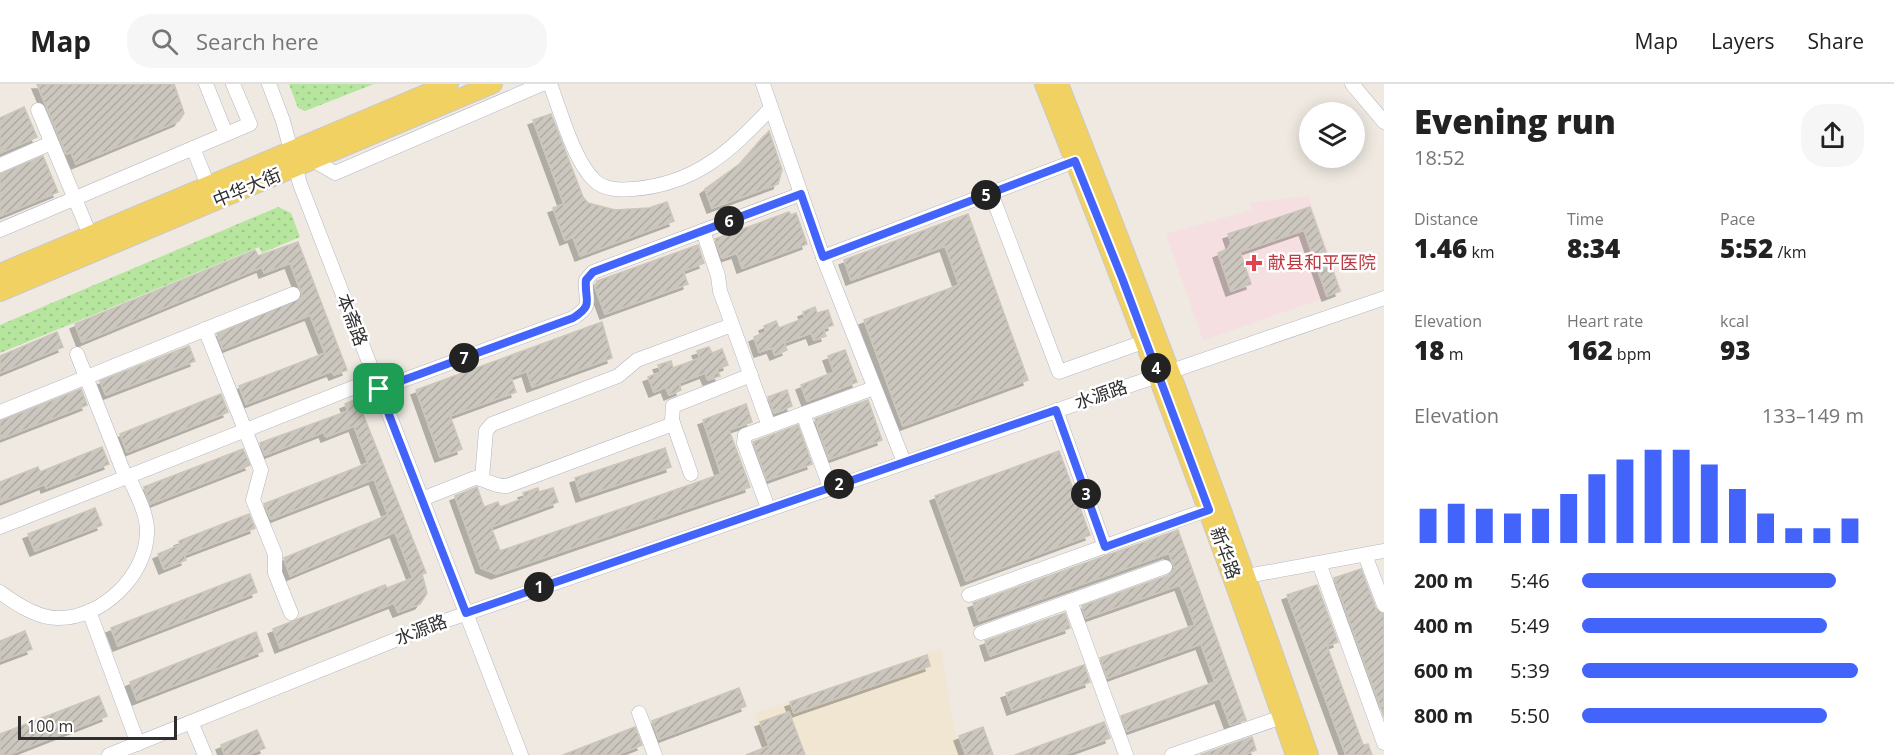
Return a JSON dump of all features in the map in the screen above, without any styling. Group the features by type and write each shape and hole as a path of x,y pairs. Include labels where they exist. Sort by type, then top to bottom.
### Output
{"main road":[{"name":"中华大街","path":"0,292 293,159 448,84"},
{"name":"中华大街","path":"0,273 208,185 293,159 313,160 493,84"},
{"name":"新华路","path":"1044,84 1146,341 1165,373 1209,510 1295,755"},
{"name":"新华路","path":"1059,84 1165,373 1247,576 1309,755"}],"street":[{"path":"206,84 226,134"},
{"path":"0,230 250,124 233,84"},
{"name":"本斋路","path":"269,84 293,159 377,384 521,755"},
{"path":"313,160 335,173 542,84"},
{"path":"550,84 588,173 605,188 620,190 665,185 708,166 734,147 771,108"},
{"path":"763,84 823,257 904,462"},
{"path":"1352,84 1384,122"},
{"path":"38,110 90,235"},
{"path":"0,165 51,143"},
{"path":"193,148 208,185"},
{"path":"823,257 1075,161"},
{"path":"991,193 1059,372 1146,341"},
{"path":"0,527 245,431 573,318 583,311 589,302 586,280 593,272 801,194"},
{"path":"702,231 732,325 770,426"},
{"path":"0,412 293,294"},
{"name":"水源路","path":"110,755 466,613 1384,298"},
{"path":"482,478 486,431 492,424 618,376 637,360 732,325"},
{"path":"205,329 261,470 254,500 275,554 275,573 291,613"},
{"path":"0,592 18,605 43,616 57,618 90,611 117,594 131,577 142,557 147,534 146,520 77,354"},
{"path":"691,474 673,424 671,413 676,404 750,375"},
{"path":"768,508 744,443 745,435 874,388"},
{"path":"1056,410 1105,547"},
{"path":"803,414 830,487"},
{"path":"422,499 469,480 482,478 500,487 507,486 673,424"},
{"path":"969,595 1209,510"},
{"path":"1247,576 1384,551"},
{"path":"1365,555 1384,605"},
{"path":"1319,563 1384,743"},
{"path":"981,633 1165,567"},
{"path":"1070,601 1126,755"},
{"path":"90,611 138,744"},
{"path":"639,713 655,755"},
{"path":"1172,755 1282,717"},
{"path":"192,722 205,755"}],"shaded area":[{"name":"献县和平医院","path":"1308,196 1343,292 1203,340 1166,234 1252,210 1250,203"},
{"path":"941,649 953,723 963,755 768,755 754,714"}],"green space":[{"path":"289,84 374,84 305,111 298,108"},
{"path":"278,207 291,213 300,237 262,253 259,247 0,353 0,325"}],"building":[{"path":"37,84 174,84 184,113 179,121 76,164 71,152 66,154"},
{"path":"24,107 37,137 0,153 0,118"},
{"path":"551,114 583,197 588,203 615,210 649,208 667,202 674,221 580,256 573,237 565,240 553,208 564,204 533,120"},
{"path":"769,131 782,170 778,184 712,208 705,189 741,163"},
{"path":"43,156 58,192 0,216 0,174"},
{"path":"1310,207 1340,291 1327,296 1304,230 1240,252 1251,284 1231,291 1218,253 1228,249 1231,243 1228,234"},
{"path":"789,212 791,215 796,213 807,244 742,268 737,253 722,258 715,239"},
{"path":"968,214 1028,380 903,426 864,320 959,285 945,246 851,280 844,260"},
{"path":"298,242 347,370 334,375 332,371 246,404 239,386 325,353 310,315 223,349 217,334 303,297 290,263 264,273 262,267 82,342 75,324 255,250 258,256"},
{"path":"698,245 704,263 683,271 688,284 605,314 595,287 597,281"},
{"path":"815,307 817,313 828,310 833,325 823,329 826,336 814,340 811,333 784,343 787,350 775,355 772,348 759,352 754,337 766,332 764,326 776,321 779,328 805,318 803,312"},
{"path":"602,322 612,358 532,387 527,371 511,377 516,392 450,416 462,449 440,457 416,390"},
{"path":"57,332 63,347 0,373 0,356"},
{"path":"189,346 195,361 106,395 100,381"},
{"path":"709,347 712,353 722,349 728,365 717,369 720,376 708,380 705,373 679,383 681,390 669,395 666,387 654,392 648,377 661,372 658,365 671,361 673,368 700,358 697,351"},
{"path":"845,350 857,382 807,401 801,385 834,372 828,356"},
{"path":"81,389 87,405 0,439 0,421"},
{"path":"787,390 792,406 774,413 768,397"},
{"path":"221,394 228,412 127,452 120,434"},
{"path":"357,399 426,573 422,574 427,593 420,604 398,612 394,603 280,648 273,629 385,585 387,588 413,578 395,532 290,576 284,558 388,515 374,479 271,519 264,504 368,463 354,426 326,437 324,432 265,455 260,443 348,411 345,404"},
{"path":"868,400 882,440 829,459 815,419"},
{"path":"746,404 752,422 729,430 750,487 496,574 481,568 455,496 477,487 484,507 498,502 500,507 525,498 523,493 538,488 539,492 553,488 558,502 491,527 500,551 721,474 703,420"},
{"path":"798,425 812,464 767,480 753,442"},
{"path":"102,447 109,464 46,488 45,484 0,502 0,482 38,467 40,472"},
{"path":"665,448 671,467 581,497 575,478"},
{"path":"243,449 250,465 150,504 144,487"},
{"path":"1059,451 1090,535 966,581 935,496"},
{"path":"95,508 102,525 35,551 28,534"},
{"path":"249,514 255,528 184,555 186,560 164,569 158,554 180,545 179,541"},
{"path":"1178,530 1246,720 1230,725 1220,698 1127,731 1121,716 1215,682 1201,644 1107,678 1100,658 1195,625 1180,585 1086,618 1082,606 1169,575 1175,569 1169,553 979,621 973,603"},
{"path":"1361,569 1376,609 1384,614 1384,717 1334,578"},
{"path":"250,574 257,592 118,646 111,628"},
{"path":"1317,585 1338,642 1327,646 1363,745 1368,744 1372,755 1346,755 1287,595"},
{"path":"1065,613 1070,628 990,656 985,641"},
{"path":"25,631 32,649 0,661 0,641"},
{"path":"256,632 263,651 137,700 130,682"},
{"path":"927,655 930,666 794,713 790,702"},
{"path":"1084,665 1090,682 1012,710 1006,693"},
{"path":"739,688 746,706 659,739 652,721"},
{"path":"99,696 107,716 8,755 0,755 0,734"},
{"path":"789,712 805,755 746,755 769,746 760,722"},
{"path":"1104,722 1110,738 1063,755 1015,755"},
{"path":"635,727 642,745 616,755 563,755"},
{"path":"983,727 993,755 966,755 959,736"},
{"path":"257,730 265,748 247,755 225,755 221,745"},
{"path":"1252,737 1256,750 1243,755 1200,755"}],"place":[{"name":"献县和平医院","path":"1254,263"}],"route":[{"path":"1075,161 1122,278 1209,510 1105,547 1056,410 466,613 379,389 573,318 583,311 589,302 585,288 586,280 593,272 801,194 823,257 1075,161"}]}
